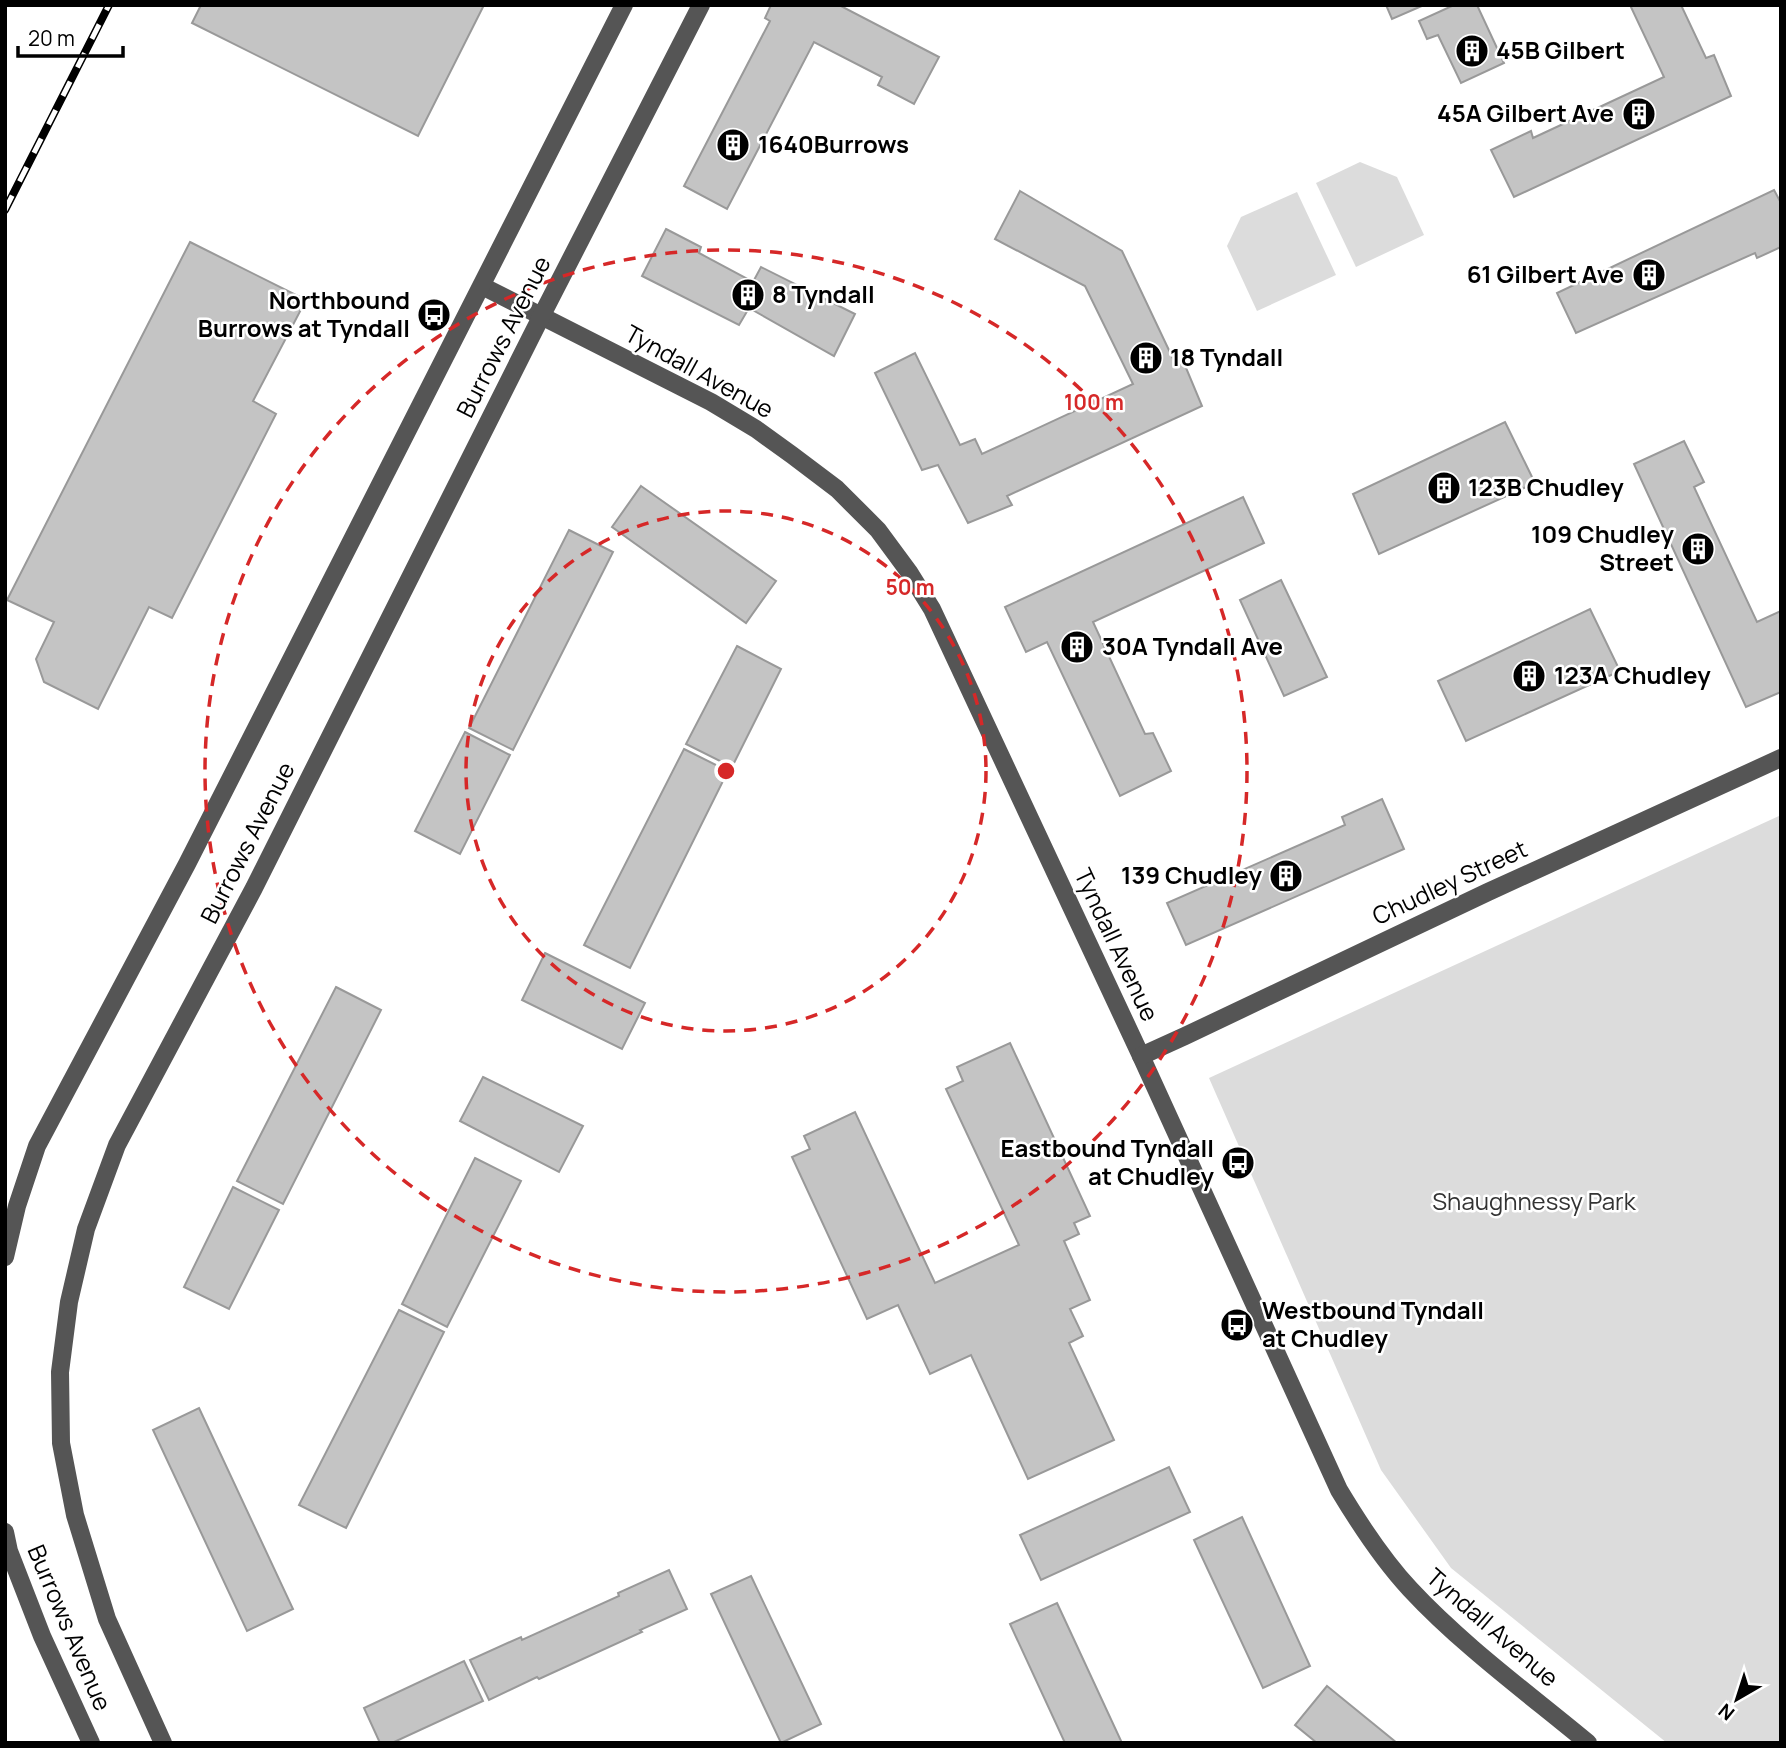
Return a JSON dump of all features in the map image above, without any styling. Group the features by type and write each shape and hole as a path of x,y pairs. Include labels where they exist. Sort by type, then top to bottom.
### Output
{"street":[{"name":"Burrows Avenue","path":"5,1257 17,1206 37,1146 187,864 624,5"},
{"name":"Burrows Avenue","path":"163,1743 107,1619 75,1515 61,1443 60,1372 69,1302 86,1229 117,1145 254,888 701,5"},
{"name":"Tyndall Avenue","path":"482,286 711,402 756,429 837,489 878,530 932,609 1339,1490 1373,1545 1444,1625 1588,1743"},
{"name":"Chudley Street","path":"1140,1056 1500,886 1781,758"},
{"name":"Burrows Avenue","path":"5,1532 9,1551 42,1636 91,1743"}],"green space":[{"path":"1360,162 1397,177 1424,235 1356,267 1316,183"},
{"path":"1297,192 1336,275 1257,311 1227,246 1241,217"},
{"name":"Shaughnessy Park","path":"1781,815 1781,1743 1667,1743 1451,1568 1381,1470 1209,1078"}],"building":[{"path":"201,5 484,5 418,136 192,23"},
{"name":"1640Burrows","path":"771,5 839,5 939,57 914,104 878,85 882,77 814,42 727,209 684,186 770,21 765,18"},
{"path":"1386,5 1424,5 1392,19"},
{"name":"45B Gilbert","path":"1454,5 1477,5 1504,63 1461,83 1438,35 1427,39 1419,21"},
{"name":"45A Gilbert Ave","path":"1630,5 1681,5 1706,58 1714,55 1731,96 1514,197 1491,150 1531,131 1533,138 1664,77"},
{"name":"61 Gilbert Ave","path":"1774,190 1781,203 1781,247 1757,258 1755,253 1576,333 1557,293"},
{"name":"18 Tyndall","path":"1020,191 1122,251 1176,365 1184,363 1202,406 1007,496 1012,505 968,523 938,465 922,470 875,373 915,353 960,445 975,439 982,454 1133,384 1085,286 995,239"},
{"name":"8 Tyndall","path":"666,229 701,247 699,253 753,282 761,267 855,314 834,356 749,308 739,325 642,276"},
{"path":"190,242 306,300 253,401 276,414 172,618 149,607 98,709 44,682 36,659 54,622 7,600"},
{"name":"123B Chudley","path":"1505,422 1535,483 1379,554 1353,494"},
{"name":"109 Chudley Street","path":"1684,441 1704,482 1694,487 1757,622 1781,611 1781,692 1746,707 1634,464"},
{"path":"641,486 776,581 746,623 612,527"},
{"name":"30A Tyndall Ave","path":"1243,497 1264,543 1093,622 1145,734 1153,733 1171,771 1120,796 1047,642 1026,652 1005,607"},
{"path":"569,530 613,552 513,750 469,728"},
{"path":"1281,580 1327,677 1284,696 1240,600"},
{"name":"123A Chudley","path":"1590,609 1620,671 1466,741 1438,681"},
{"path":"737,646 781,669 732,767 686,744"},
{"path":"465,732 510,755 460,854 415,831"},
{"path":"684,749 728,771 630,968 584,945"},
{"name":"139 Chudley","path":"1382,799 1404,849 1186,945 1167,903 1345,825 1342,817"},
{"path":"545,953 645,1003 622,1049 522,1000"},
{"path":"336,987 381,1010 283,1204 237,1181"},
{"path":"1010,1043 1090,1216 1074,1223 1079,1234 1064,1241 1090,1300 1070,1309 1083,1336 1069,1343 1114,1440 1028,1479 971,1355 930,1374 898,1305 867,1319 792,1157 810,1149 804,1136 855,1112 935,1283 1019,1245 946,1089 963,1081 957,1067"},
{"path":"483,1077 583,1126 559,1172 460,1121"},
{"path":"475,1158 521,1181 447,1327 402,1304"},
{"path":"233,1187 279,1210 229,1309 184,1287"},
{"path":"399,1310 444,1332 346,1528 299,1505"},
{"path":"199,1408 293,1609 247,1631 153,1430"},
{"path":"1169,1467 1190,1512 1041,1580 1020,1535"},
{"path":"1242,1517 1310,1666 1263,1688 1194,1540"},
{"path":"669,1570 687,1609 640,1630 642,1632 489,1700 470,1660 521,1637 522,1640"},
{"path":"751,1576 821,1724 781,1743 711,1594"},
{"path":"1057,1603 1122,1743 1065,1743 1010,1624"},
{"path":"464,1661 483,1701 392,1743 380,1743 364,1708"},
{"path":"1327,1686 1397,1743 1317,1743 1295,1725"}],"railway":[{"path":"5,210 109,5"}],"place":[{"name":"45B Gilbert","path":"1472,51"},
{"name":"45A Gilbert Ave","path":"1639,114"},
{"name":"1640Burrows","path":"733,145"},
{"name":"61 Gilbert Ave","path":"1649,275"},
{"name":"8 Tyndall","path":"748,295"},
{"name":"Northbound Burrows at Tyndall","path":"434,315"},
{"name":"18 Tyndall","path":"1146,358"},
{"name":"123B Chudley","path":"1444,488"},
{"name":"109 Chudley Street","path":"1698,549"},
{"name":"30A Tyndall Ave","path":"1077,647"},
{"name":"123A Chudley","path":"1529,676"},
{"name":"139 Chudley","path":"1286,876"},
{"name":"Eastbound Tyndall at Chudley","path":"1238,1163"},
{"name":"Westbound Tyndall at Chudley","path":"1237,1325"}]}
